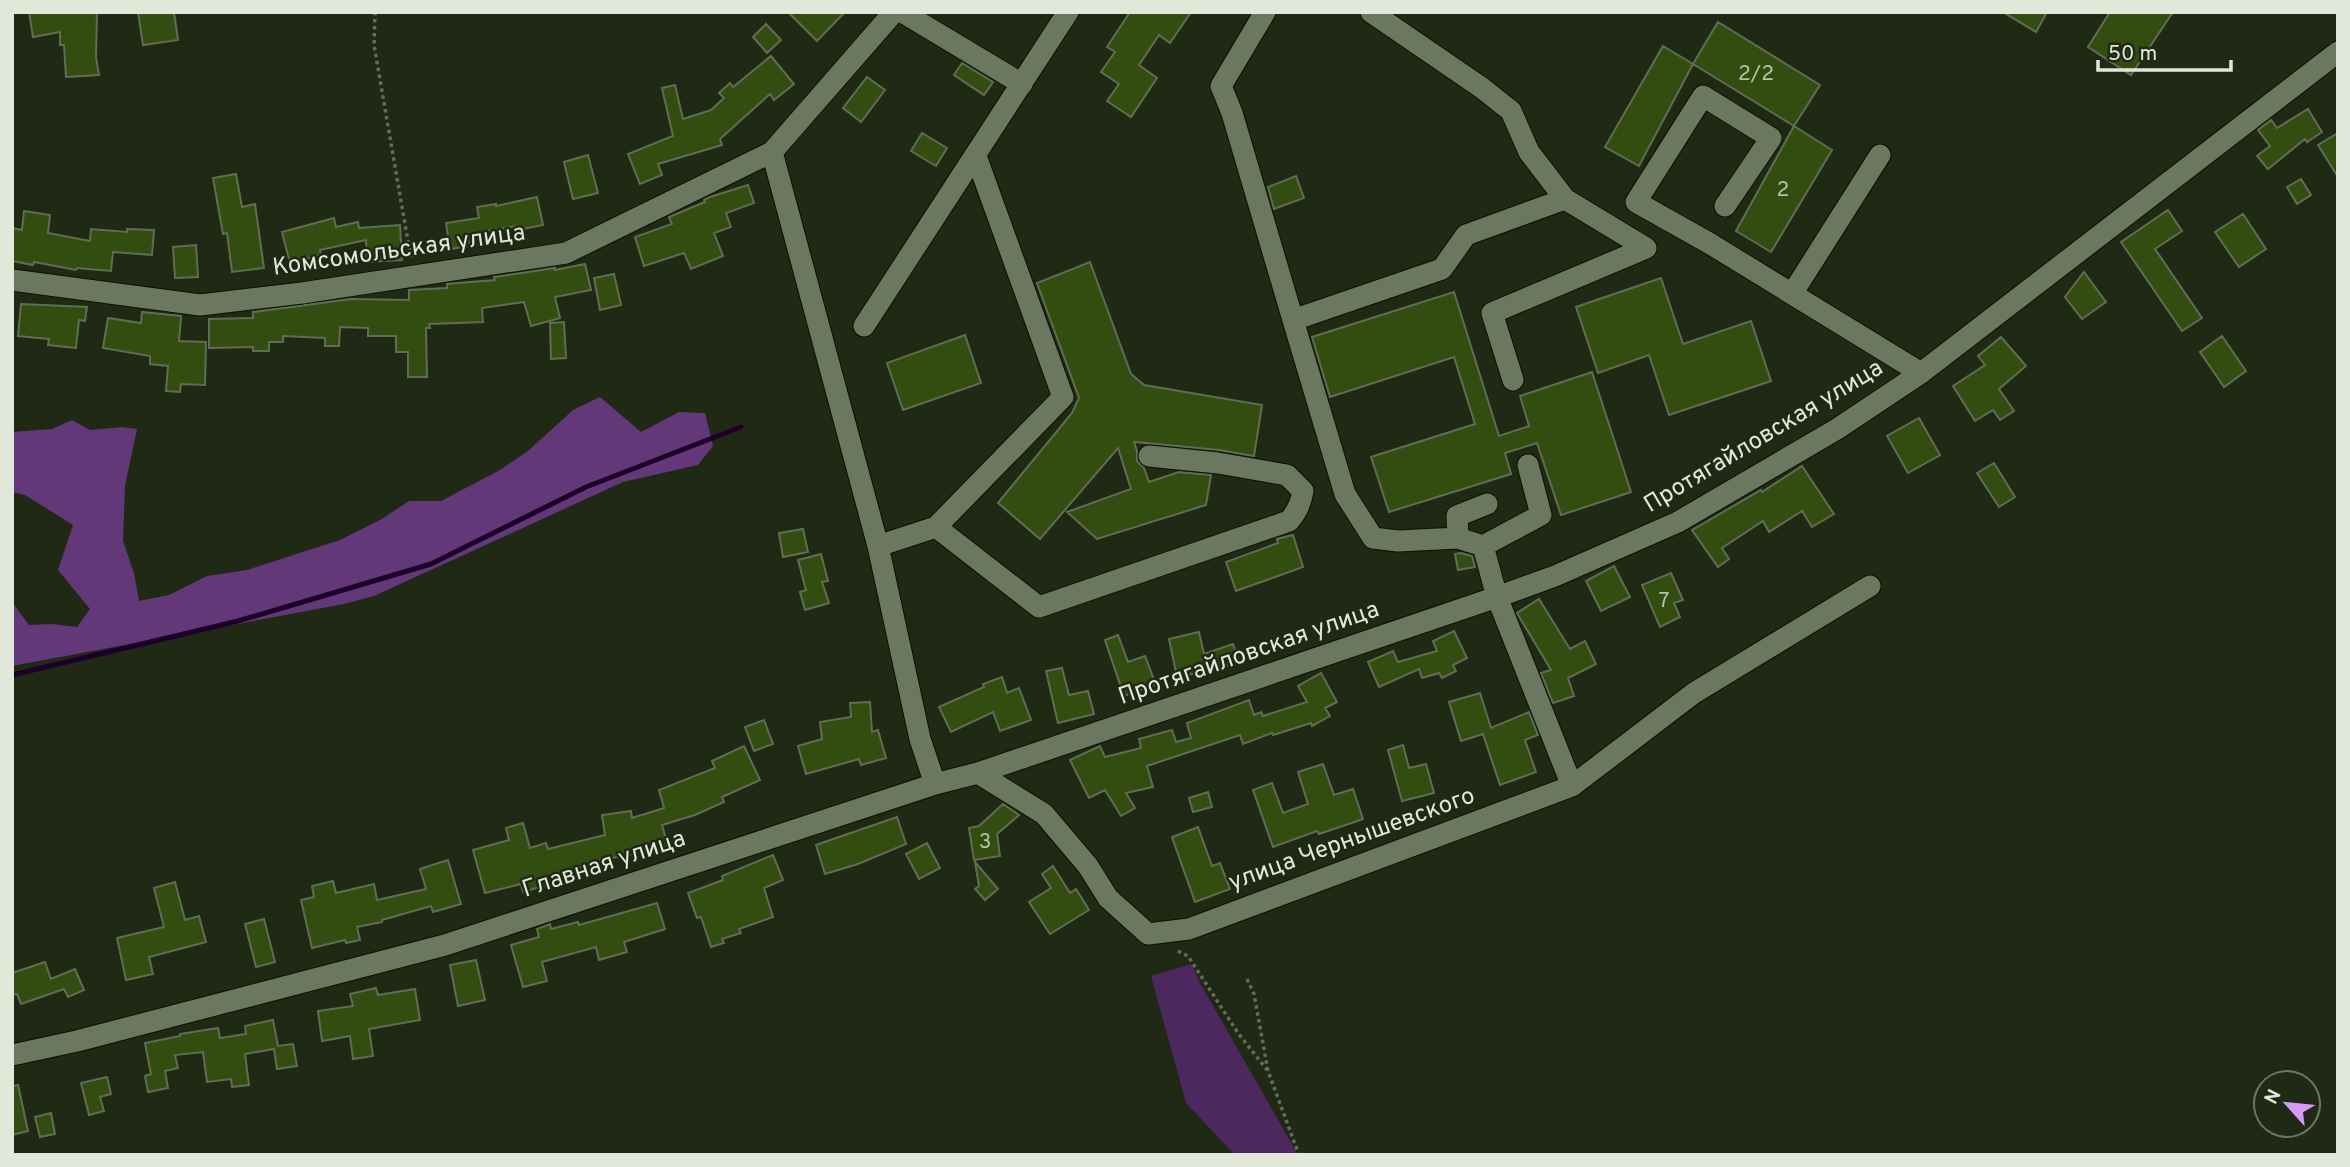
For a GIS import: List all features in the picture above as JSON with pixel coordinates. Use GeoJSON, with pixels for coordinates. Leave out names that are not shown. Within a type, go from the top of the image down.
{"type":"FeatureCollection","features":[{"type":"Feature","properties":{"kind":"street"},"geometry":{"type":"LineString","coordinates":[[894,12],[772,152],[878,546],[920,739],[935,784]]}},
{"type":"Feature","properties":{"kind":"street"},"geometry":{"type":"LineString","coordinates":[[902,12],[1022,84]]}},
{"type":"Feature","properties":{"kind":"street"},"geometry":{"type":"LineString","coordinates":[[864,326],[1068,12]]}},
{"type":"Feature","properties":{"kind":"street"},"geometry":{"type":"LineString","coordinates":[[1265,12],[1221,86],[1232,113],[1345,494],[1373,538],[1398,541],[1458,538],[1483,546],[1541,515],[1528,465]]}},
{"type":"Feature","properties":{"kind":"street"},"geometry":{"type":"LineString","coordinates":[[1371,12],[1511,111],[1529,152],[1565,199],[1646,248],[1492,313],[1513,380]]}},
{"type":"Feature","properties":{"kind":"street","name":"Протягайловская улица"},"geometry":{"type":"LineString","coordinates":[[978,773],[1497,597],[1555,576],[1678,522],[1838,429],[1921,373],[2338,52]]}},
{"type":"Feature","properties":{"kind":"street"},"geometry":{"type":"LineString","coordinates":[[1725,206],[1771,138],[1703,96],[1636,202],[1709,243],[1921,373]]}},
{"type":"Feature","properties":{"kind":"street","name":"Комсомольская улица"},"geometry":{"type":"LineString","coordinates":[[12,280],[200,305],[302,293],[566,253],[772,152]]}},
{"type":"Feature","properties":{"kind":"street"},"geometry":{"type":"LineString","coordinates":[[1792,294],[1880,155]]}},
{"type":"Feature","properties":{"kind":"street"},"geometry":{"type":"LineString","coordinates":[[878,546],[936,527],[1063,397],[976,156]]}},
{"type":"Feature","properties":{"kind":"street"},"geometry":{"type":"LineString","coordinates":[[1293,320],[1442,269],[1466,235],[1565,199]]}},
{"type":"Feature","properties":{"kind":"street"},"geometry":{"type":"LineString","coordinates":[[936,527],[1039,607],[1289,521],[1302,500],[1303,491],[1287,475],[1218,463],[1149,456]]}},
{"type":"Feature","properties":{"kind":"street"},"geometry":{"type":"LineString","coordinates":[[1458,538],[1457,516],[1487,504]]}},
{"type":"Feature","properties":{"kind":"street"},"geometry":{"type":"LineString","coordinates":[[1483,546],[1497,597],[1572,786]]}},
{"type":"Feature","properties":{"kind":"street","name":"улица Чернышевского"},"geometry":{"type":"LineString","coordinates":[[978,773],[1044,814],[1088,866],[1108,898],[1148,934],[1189,929],[1572,786],[1694,694],[1870,586]]}},
{"type":"Feature","properties":{"kind":"street","name":"Главная улица"},"geometry":{"type":"LineString","coordinates":[[12,1055],[77,1041],[445,945],[935,784],[978,773]]}},
{"type":"Feature","properties":{"kind":"path"},"geometry":{"type":"LineString","coordinates":[[375,12],[374,45],[414,275]]}},
{"type":"Feature","properties":{"kind":"path"},"geometry":{"type":"LineString","coordinates":[[1188,956],[1238,1033],[1268,1072]]}},
{"type":"Feature","properties":{"kind":"path"},"geometry":{"type":"LineString","coordinates":[[1247,979],[1254,995],[1268,1072],[1299,1155]]}},
{"type":"Feature","properties":{"kind":"shaded area"},"geometry":{"type":"Polygon","coordinates":[[[600,397],[641,432],[679,412],[705,413],[713,446],[698,465],[623,482],[374,596],[344,604],[12,666],[12,602],[29,625],[77,627],[90,609],[58,570],[73,525],[25,495],[12,492],[12,432],[52,429],[72,420],[90,430],[123,427],[137,429],[125,486],[123,541],[134,573],[139,601],[169,595],[207,576],[247,570],[340,540],[380,520],[409,501],[441,501],[500,470],[528,451],[573,410],[600,397]]]}},
{"type":"Feature","properties":{"kind":"shaded area"},"geometry":{"type":"Polygon","coordinates":[[[1192,964],[1200,983],[1298,1155],[1235,1155],[1186,1103],[1151,976],[1192,964]]]}},
{"type":"Feature","properties":{"kind":"building"},"geometry":{"type":"Polygon","coordinates":[[[29,12],[97,12],[96,57],[99,75],[66,77],[64,45],[60,45],[60,32],[33,37],[29,12]]]}},
{"type":"Feature","properties":{"kind":"building"},"geometry":{"type":"Polygon","coordinates":[[[138,12],[174,12],[178,40],[143,45],[138,12]]]}},
{"type":"Feature","properties":{"kind":"building"},"geometry":{"type":"Polygon","coordinates":[[[788,12],[845,12],[817,41],[788,12]]]}},
{"type":"Feature","properties":{"kind":"building"},"geometry":{"type":"Polygon","coordinates":[[[1130,12],[1191,12],[1170,43],[1159,35],[1139,65],[1157,78],[1131,117],[1107,101],[1119,84],[1101,72],[1115,52],[1107,47],[1130,12]]]}},
{"type":"Feature","properties":{"kind":"building"},"geometry":{"type":"Polygon","coordinates":[[[2003,12],[2047,12],[2036,32],[2003,12]]]}},
{"type":"Feature","properties":{"kind":"building"},"geometry":{"type":"Polygon","coordinates":[[[2110,12],[2173,12],[2131,75],[2088,47],[2110,12]]]}},
{"type":"Feature","properties":{"kind":"building"},"geometry":{"type":"Polygon","coordinates":[[[1718,22],[1820,85],[1794,126],[1693,64],[1718,22]]]}},
{"type":"Feature","properties":{"kind":"building"},"geometry":{"type":"Polygon","coordinates":[[[766,24],[781,40],[767,53],[753,37],[766,24]]]}},
{"type":"Feature","properties":{"kind":"building"},"geometry":{"type":"Polygon","coordinates":[[[1663,46],[1693,64],[1639,166],[1605,147],[1663,46]]]}},
{"type":"Feature","properties":{"kind":"building"},"geometry":{"type":"Polygon","coordinates":[[[771,56],[794,84],[774,100],[770,94],[720,139],[722,145],[658,164],[662,175],[640,184],[628,154],[673,136],[662,88],[675,85],[683,119],[711,110],[724,98],[719,93],[730,83],[733,87],[771,56]]]}},
{"type":"Feature","properties":{"kind":"building"},"geometry":{"type":"Polygon","coordinates":[[[962,63],[993,82],[984,95],[954,75],[962,63]]]}},
{"type":"Feature","properties":{"kind":"building"},"geometry":{"type":"Polygon","coordinates":[[[867,77],[885,90],[861,122],[843,108],[867,77]]]}},
{"type":"Feature","properties":{"kind":"building"},"geometry":{"type":"Polygon","coordinates":[[[2308,109],[2322,132],[2307,142],[2305,139],[2268,169],[2257,156],[2270,146],[2258,130],[2271,120],[2277,128],[2308,109]]]}},
{"type":"Feature","properties":{"kind":"building"},"geometry":{"type":"Polygon","coordinates":[[[1794,126],[1832,150],[1771,252],[1736,231],[1794,126]]]}},
{"type":"Feature","properties":{"kind":"building"},"geometry":{"type":"Polygon","coordinates":[[[922,133],[947,148],[936,166],[911,151],[922,133]]]}},
{"type":"Feature","properties":{"kind":"building"},"geometry":{"type":"Polygon","coordinates":[[[2338,133],[2338,177],[2318,145],[2338,133]]]}},
{"type":"Feature","properties":{"kind":"building"},"geometry":{"type":"Polygon","coordinates":[[[588,155],[598,193],[573,199],[564,162],[588,155]]]}},
{"type":"Feature","properties":{"kind":"building"},"geometry":{"type":"Polygon","coordinates":[[[236,174],[242,207],[255,204],[264,268],[232,272],[227,233],[223,234],[213,178],[236,174]]]}},
{"type":"Feature","properties":{"kind":"building"},"geometry":{"type":"Polygon","coordinates":[[[1296,176],[1304,198],[1274,209],[1268,187],[1296,176]]]}},
{"type":"Feature","properties":{"kind":"building"},"geometry":{"type":"Polygon","coordinates":[[[2301,179],[2311,195],[2297,204],[2287,187],[2301,179]]]}},
{"type":"Feature","properties":{"kind":"building"},"geometry":{"type":"Polygon","coordinates":[[[748,185],[754,203],[726,213],[731,227],[714,233],[723,256],[691,269],[684,253],[644,266],[635,237],[672,224],[669,217],[705,202],[704,200],[710,197],[748,185]]]}},
{"type":"Feature","properties":{"kind":"building"},"geometry":{"type":"Polygon","coordinates":[[[537,197],[543,225],[518,230],[517,226],[468,234],[470,246],[450,249],[446,223],[479,218],[477,207],[496,206],[537,197]]]}},
{"type":"Feature","properties":{"kind":"building"},"geometry":{"type":"Polygon","coordinates":[[[2168,210],[2182,231],[2155,249],[2202,318],[2182,331],[2121,242],[2168,210]]]}},
{"type":"Feature","properties":{"kind":"building"},"geometry":{"type":"Polygon","coordinates":[[[24,211],[50,215],[48,233],[90,241],[91,229],[127,232],[127,229],[154,230],[152,255],[113,252],[111,271],[76,270],[12,261],[12,228],[22,230],[24,211]]]}},
{"type":"Feature","properties":{"kind":"building"},"geometry":{"type":"Polygon","coordinates":[[[2243,214],[2266,249],[2239,267],[2215,232],[2243,214]]]}},
{"type":"Feature","properties":{"kind":"building"},"geometry":{"type":"Polygon","coordinates":[[[334,218],[336,227],[358,222],[359,228],[400,225],[402,260],[367,262],[366,240],[320,250],[321,255],[290,263],[282,232],[334,218]]]}},
{"type":"Feature","properties":{"kind":"building"},"geometry":{"type":"Polygon","coordinates":[[[196,245],[198,277],[175,278],[173,247],[196,245]]]}},
{"type":"Feature","properties":{"kind":"building"},"geometry":{"type":"Polygon","coordinates":[[[1090,262],[1131,374],[1144,385],[1262,405],[1254,456],[1134,442],[1137,461],[1144,468],[1149,482],[1179,472],[1211,475],[1206,505],[1097,539],[1067,512],[1131,489],[1118,448],[1040,539],[998,503],[1072,413],[1079,398],[1037,283],[1090,262]]]}},
{"type":"Feature","properties":{"kind":"building"},"geometry":{"type":"Polygon","coordinates":[[[585,264],[591,290],[555,297],[560,318],[531,326],[524,302],[482,308],[483,322],[429,324],[430,328],[426,328],[427,377],[408,377],[408,352],[396,352],[396,336],[368,336],[368,328],[340,327],[339,346],[325,346],[325,338],[283,336],[283,342],[269,342],[269,351],[253,351],[253,347],[209,348],[209,319],[253,318],[253,312],[351,299],[409,300],[409,290],[447,288],[447,284],[495,280],[494,277],[585,264]]]}},
{"type":"Feature","properties":{"kind":"building"},"geometry":{"type":"Polygon","coordinates":[[[2084,272],[2106,302],[2082,319],[2065,297],[2084,272]]]}},
{"type":"Feature","properties":{"kind":"building"},"geometry":{"type":"Polygon","coordinates":[[[614,274],[621,305],[600,310],[594,278],[614,274]]]}},
{"type":"Feature","properties":{"kind":"building"},"geometry":{"type":"Polygon","coordinates":[[[1661,278],[1683,344],[1751,321],[1771,381],[1669,415],[1649,355],[1598,373],[1576,307],[1661,278]]]}},
{"type":"Feature","properties":{"kind":"building"},"geometry":{"type":"Polygon","coordinates":[[[1454,292],[1499,436],[1529,426],[1520,396],[1592,372],[1631,492],[1561,515],[1537,443],[1505,453],[1511,474],[1389,512],[1371,457],[1475,424],[1454,357],[1330,397],[1312,337],[1454,292]]]}},
{"type":"Feature","properties":{"kind":"building"},"geometry":{"type":"Polygon","coordinates":[[[21,304],[87,307],[85,321],[79,320],[76,348],[48,345],[49,339],[18,336],[21,304]]]}},
{"type":"Feature","properties":{"kind":"building"},"geometry":{"type":"Polygon","coordinates":[[[142,312],[181,316],[179,341],[206,342],[205,385],[181,384],[180,392],[166,391],[168,366],[150,364],[150,356],[103,348],[108,318],[141,323],[142,312]]]}},
{"type":"Feature","properties":{"kind":"building"},"geometry":{"type":"Polygon","coordinates":[[[564,322],[566,358],[551,359],[550,323],[564,322]]]}},
{"type":"Feature","properties":{"kind":"building"},"geometry":{"type":"Polygon","coordinates":[[[965,335],[981,383],[903,410],[887,363],[965,335]]]}},
{"type":"Feature","properties":{"kind":"building"},"geometry":{"type":"Polygon","coordinates":[[[2222,336],[2246,371],[2224,387],[2200,352],[2222,336]]]}},
{"type":"Feature","properties":{"kind":"building"},"geometry":{"type":"Polygon","coordinates":[[[2001,337],[2026,366],[1999,389],[2014,411],[2000,420],[1993,410],[1975,421],[1953,386],[1985,365],[1978,356],[2001,337]]]}},
{"type":"Feature","properties":{"kind":"building"},"geometry":{"type":"Polygon","coordinates":[[[1919,418],[1940,455],[1908,473],[1887,436],[1919,418]]]}},
{"type":"Feature","properties":{"kind":"building"},"geometry":{"type":"Polygon","coordinates":[[[1994,463],[2015,497],[1999,507],[1977,473],[1994,463]]]}},
{"type":"Feature","properties":{"kind":"building"},"geometry":{"type":"Polygon","coordinates":[[[1802,466],[1834,514],[1812,527],[1802,511],[1769,532],[1763,521],[1722,548],[1729,559],[1718,567],[1692,530],[1761,490],[1762,492],[1802,466]]]}},
{"type":"Feature","properties":{"kind":"building"},"geometry":{"type":"Polygon","coordinates":[[[803,529],[808,552],[783,557],[779,533],[803,529]]]}},
{"type":"Feature","properties":{"kind":"building"},"geometry":{"type":"Polygon","coordinates":[[[1293,535],[1303,567],[1236,591],[1226,562],[1278,543],[1277,539],[1293,535]]]}},
{"type":"Feature","properties":{"kind":"building"},"geometry":{"type":"Polygon","coordinates":[[[821,554],[828,581],[822,582],[829,603],[805,610],[800,592],[806,590],[798,560],[821,554]]]}},
{"type":"Feature","properties":{"kind":"building"},"geometry":{"type":"Polygon","coordinates":[[[1455,554],[1472,556],[1475,567],[1458,570],[1455,554]]]}},
{"type":"Feature","properties":{"kind":"building"},"geometry":{"type":"Polygon","coordinates":[[[1614,566],[1630,597],[1601,611],[1586,581],[1614,566]]]}},
{"type":"Feature","properties":{"kind":"building"},"geometry":{"type":"Polygon","coordinates":[[[1671,573],[1683,600],[1674,603],[1680,617],[1660,627],[1642,585],[1671,573]]]}},
{"type":"Feature","properties":{"kind":"building"},"geometry":{"type":"Polygon","coordinates":[[[1539,599],[1570,649],[1585,641],[1596,664],[1568,678],[1574,696],[1553,703],[1541,673],[1551,670],[1517,613],[1539,599]]]}},
{"type":"Feature","properties":{"kind":"building"},"geometry":{"type":"Polygon","coordinates":[[[1454,631],[1467,658],[1453,665],[1456,671],[1442,678],[1439,673],[1422,678],[1419,669],[1379,687],[1368,662],[1393,651],[1398,662],[1437,651],[1433,641],[1454,631]]]}},
{"type":"Feature","properties":{"kind":"building"},"geometry":{"type":"Polygon","coordinates":[[[1199,632],[1204,654],[1233,644],[1239,661],[1218,669],[1177,677],[1169,639],[1199,632]]]}},
{"type":"Feature","properties":{"kind":"building"},"geometry":{"type":"Polygon","coordinates":[[[1118,635],[1128,662],[1145,656],[1156,685],[1124,696],[1105,640],[1118,635]]]}},
{"type":"Feature","properties":{"kind":"building"},"geometry":{"type":"Polygon","coordinates":[[[1062,668],[1069,695],[1088,691],[1094,714],[1058,723],[1046,671],[1062,668]]]}},
{"type":"Feature","properties":{"kind":"building"},"geometry":{"type":"Polygon","coordinates":[[[1321,673],[1337,702],[1325,708],[1330,716],[1312,726],[1311,723],[1273,735],[1272,733],[1243,744],[1240,735],[1147,766],[1153,787],[1126,793],[1135,808],[1121,816],[1105,790],[1089,798],[1070,760],[1100,746],[1105,757],[1141,748],[1139,739],[1172,730],[1176,742],[1191,738],[1187,723],[1249,700],[1254,715],[1261,712],[1263,716],[1307,702],[1298,686],[1321,673]]]}},
{"type":"Feature","properties":{"kind":"building"},"geometry":{"type":"Polygon","coordinates":[[[1002,677],[1007,693],[1019,688],[1031,720],[1000,731],[993,712],[951,732],[939,707],[1002,677]]]}},
{"type":"Feature","properties":{"kind":"building"},"geometry":{"type":"Polygon","coordinates":[[[1480,693],[1491,728],[1529,712],[1538,735],[1525,740],[1536,772],[1500,785],[1483,734],[1461,741],[1449,702],[1480,693]]]}},
{"type":"Feature","properties":{"kind":"building"},"geometry":{"type":"Polygon","coordinates":[[[870,702],[872,732],[878,730],[886,758],[861,765],[859,759],[806,774],[798,746],[822,739],[820,722],[851,717],[850,703],[870,702]]]}},
{"type":"Feature","properties":{"kind":"building"},"geometry":{"type":"Polygon","coordinates":[[[764,720],[773,744],[754,751],[745,727],[764,720]]]}},
{"type":"Feature","properties":{"kind":"building"},"geometry":{"type":"Polygon","coordinates":[[[1403,745],[1409,768],[1426,764],[1434,793],[1402,801],[1388,750],[1403,745]]]}},
{"type":"Feature","properties":{"kind":"building"},"geometry":{"type":"Polygon","coordinates":[[[744,746],[760,780],[722,797],[724,802],[695,815],[662,825],[668,846],[600,860],[601,863],[555,874],[557,882],[523,892],[521,884],[485,893],[473,850],[509,840],[506,828],[523,823],[530,848],[546,843],[548,849],[605,835],[602,815],[631,811],[632,818],[664,808],[659,790],[715,768],[712,761],[744,746]]]}},
{"type":"Feature","properties":{"kind":"building"},"geometry":{"type":"Polygon","coordinates":[[[1323,764],[1334,795],[1353,789],[1363,819],[1319,834],[1317,831],[1273,847],[1253,790],[1272,783],[1283,813],[1308,804],[1298,772],[1323,764]]]}},
{"type":"Feature","properties":{"kind":"building"},"geometry":{"type":"Polygon","coordinates":[[[1208,792],[1212,807],[1193,812],[1189,798],[1208,792]]]}},
{"type":"Feature","properties":{"kind":"building"},"geometry":{"type":"Polygon","coordinates":[[[1003,804],[1019,815],[997,834],[1000,856],[974,860],[969,828],[979,826],[1003,804]]]}},
{"type":"Feature","properties":{"kind":"building"},"geometry":{"type":"Polygon","coordinates":[[[897,817],[906,844],[825,874],[816,845],[897,817]]]}},
{"type":"Feature","properties":{"kind":"building"},"geometry":{"type":"Polygon","coordinates":[[[1198,827],[1212,866],[1220,863],[1230,889],[1195,902],[1172,837],[1198,827]]]}},
{"type":"Feature","properties":{"kind":"building"},"geometry":{"type":"Polygon","coordinates":[[[927,843],[940,868],[919,879],[906,854],[927,843]]]}},
{"type":"Feature","properties":{"kind":"building"},"geometry":{"type":"Polygon","coordinates":[[[773,855],[783,880],[764,888],[773,917],[739,929],[741,933],[722,939],[724,943],[711,947],[701,917],[697,918],[688,893],[723,880],[722,876],[773,855]]]}},
{"type":"Feature","properties":{"kind":"building"},"geometry":{"type":"Polygon","coordinates":[[[448,860],[461,904],[433,912],[431,906],[357,927],[360,940],[346,943],[345,940],[312,948],[301,900],[314,897],[312,886],[333,881],[336,893],[374,884],[377,900],[426,889],[420,869],[448,860]]]}},
{"type":"Feature","properties":{"kind":"building"},"geometry":{"type":"Polygon","coordinates":[[[975,862],[998,889],[985,900],[975,889],[979,886],[975,862]]]}},
{"type":"Feature","properties":{"kind":"building"},"geometry":{"type":"Polygon","coordinates":[[[1053,866],[1070,893],[1076,889],[1089,910],[1050,934],[1029,902],[1051,888],[1042,874],[1053,866]]]}},
{"type":"Feature","properties":{"kind":"building"},"geometry":{"type":"Polygon","coordinates":[[[175,882],[185,920],[199,916],[206,942],[149,957],[153,974],[126,980],[117,938],[164,927],[154,888],[175,882]]]}},
{"type":"Feature","properties":{"kind":"building"},"geometry":{"type":"Polygon","coordinates":[[[657,903],[665,929],[624,942],[627,952],[599,960],[596,947],[542,962],[547,981],[523,987],[511,945],[539,937],[537,929],[550,924],[551,929],[578,922],[579,925],[657,903]]]}},
{"type":"Feature","properties":{"kind":"building"},"geometry":{"type":"Polygon","coordinates":[[[264,919],[275,962],[256,967],[245,924],[264,919]]]}},
{"type":"Feature","properties":{"kind":"building"},"geometry":{"type":"Polygon","coordinates":[[[476,960],[485,1000],[458,1006],[450,965],[476,960]]]}},
{"type":"Feature","properties":{"kind":"building"},"geometry":{"type":"Polygon","coordinates":[[[45,962],[51,979],[75,969],[84,990],[68,997],[64,989],[21,1004],[17,994],[12,995],[12,973],[45,962]]]}},
{"type":"Feature","properties":{"kind":"building"},"geometry":{"type":"Polygon","coordinates":[[[376,988],[378,995],[415,989],[420,1020],[369,1029],[373,1056],[353,1059],[350,1036],[322,1041],[318,1011],[353,1006],[350,994],[376,988]]]}},
{"type":"Feature","properties":{"kind":"building"},"geometry":{"type":"Polygon","coordinates":[[[273,1020],[278,1046],[293,1044],[297,1066],[277,1069],[274,1049],[245,1054],[249,1085],[232,1087],[231,1079],[207,1082],[203,1052],[175,1055],[178,1068],[165,1071],[168,1088],[148,1092],[145,1076],[151,1074],[145,1043],[218,1028],[220,1038],[246,1034],[245,1026],[273,1020]]]}},
{"type":"Feature","properties":{"kind":"building"},"geometry":{"type":"Polygon","coordinates":[[[107,1077],[111,1094],[100,1097],[104,1111],[89,1115],[81,1083],[107,1077]]]}},
{"type":"Feature","properties":{"kind":"building"},"geometry":{"type":"Polygon","coordinates":[[[18,1085],[28,1131],[12,1135],[12,1086],[18,1085]]]}},
{"type":"Feature","properties":{"kind":"building"},"geometry":{"type":"Polygon","coordinates":[[[51,1113],[55,1134],[40,1137],[35,1117],[51,1113]]]}},
{"type":"Feature","properties":{"kind":"waterway"},"geometry":{"type":"LineString","coordinates":[[12,675],[238,621],[431,564],[586,487],[741,427]]}}]}
